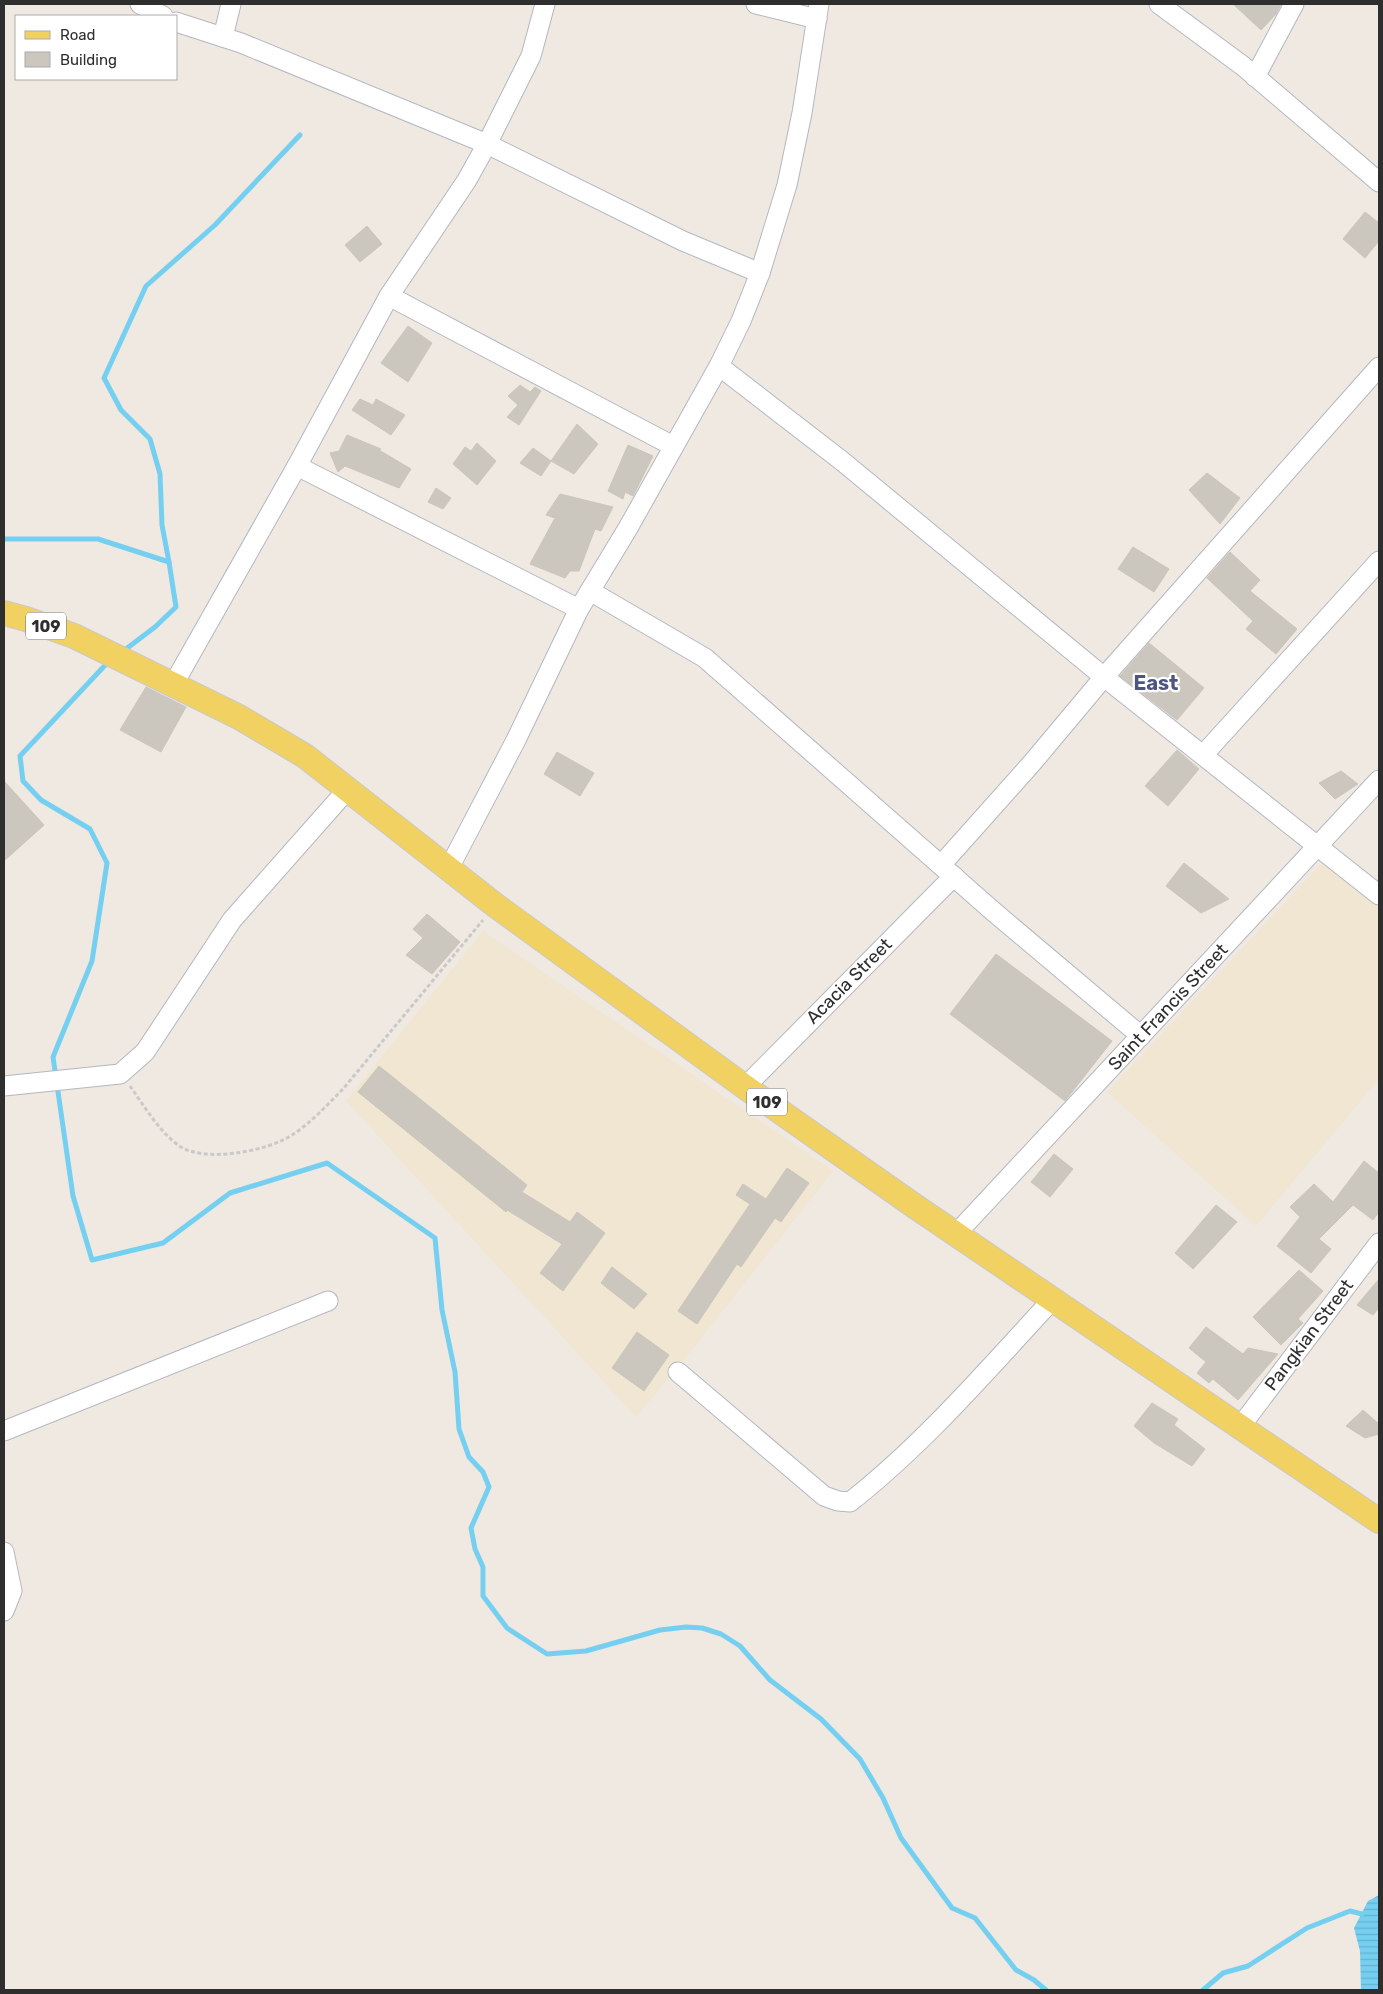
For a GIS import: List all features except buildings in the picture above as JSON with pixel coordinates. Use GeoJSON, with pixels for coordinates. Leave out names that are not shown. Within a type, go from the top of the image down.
{"type":"FeatureCollection","features":[{"type":"Feature","properties":{"kind":"main road","name":"109"},"geometry":{"type":"LineString","coordinates":[[4,613],[44,625],[87,643],[239,717],[305,756],[495,906],[745,1087],[956,1234],[1379,1521]]}},
{"type":"Feature","properties":{"kind":"street"},"geometry":{"type":"LineString","coordinates":[[140,4],[161,15]]}},
{"type":"Feature","properties":{"kind":"street"},"geometry":{"type":"LineString","coordinates":[[223,37],[231,4]]}},
{"type":"Feature","properties":{"kind":"street"},"geometry":{"type":"LineString","coordinates":[[167,682],[297,466],[389,296],[467,180],[531,56],[546,4]]}},
{"type":"Feature","properties":{"kind":"street"},"geometry":{"type":"LineString","coordinates":[[449,868],[512,748],[579,609],[719,366],[760,273],[795,151],[818,12],[756,4]]}},
{"type":"Feature","properties":{"kind":"street"},"geometry":{"type":"LineString","coordinates":[[1159,4],[1255,77],[1379,182]]}},
{"type":"Feature","properties":{"kind":"street"},"geometry":{"type":"LineString","coordinates":[[1255,77],[1294,4]]}},
{"type":"Feature","properties":{"kind":"street"},"geometry":{"type":"LineString","coordinates":[[178,23],[223,37],[487,144],[683,241],[760,273]]}},
{"type":"Feature","properties":{"kind":"street"},"geometry":{"type":"LineString","coordinates":[[389,296],[673,446]]}},
{"type":"Feature","properties":{"kind":"street"},"geometry":{"type":"LineString","coordinates":[[719,366],[842,460],[1104,677],[1204,754],[1317,847],[1379,895]]}},
{"type":"Feature","properties":{"kind":"street","name":"Acacia Street"},"geometry":{"type":"LineString","coordinates":[[745,1087],[948,870],[1032,763],[1104,677],[1379,367]]}},
{"type":"Feature","properties":{"kind":"street"},"geometry":{"type":"LineString","coordinates":[[297,466],[579,609]]}},
{"type":"Feature","properties":{"kind":"street"},"geometry":{"type":"LineString","coordinates":[[1204,754],[1379,561]]}},
{"type":"Feature","properties":{"kind":"street"},"geometry":{"type":"LineString","coordinates":[[590,591],[705,658],[1141,1036]]}},
{"type":"Feature","properties":{"kind":"street","name":"Saint Francis Street"},"geometry":{"type":"LineString","coordinates":[[956,1234],[1379,780]]}},
{"type":"Feature","properties":{"kind":"street"},"geometry":{"type":"LineString","coordinates":[[4,1086],[120,1074],[145,1052],[232,920],[347,790]]}},
{"type":"Feature","properties":{"kind":"street","name":"Pangkian Street"},"geometry":{"type":"LineString","coordinates":[[1240,1427],[1379,1243]]}},
{"type":"Feature","properties":{"kind":"street"},"geometry":{"type":"LineString","coordinates":[[678,1372],[824,1496],[838,1501],[850,1502],[869,1487],[943,1417],[1053,1300]]}},
{"type":"Feature","properties":{"kind":"street"},"geometry":{"type":"LineString","coordinates":[[4,1431],[328,1302]]}},
{"type":"Feature","properties":{"kind":"street"},"geometry":{"type":"LineString","coordinates":[[4,1552],[12,1591],[4,1611]]}},
{"type":"Feature","properties":{"kind":"path"},"geometry":{"type":"LineString","coordinates":[[120,1074],[165,1132],[179,1145],[190,1151],[226,1154],[267,1146],[291,1136],[318,1115],[343,1089],[495,906]]}},
{"type":"Feature","properties":{"kind":"shaded area"},"geometry":{"type":"Polygon","coordinates":[[[1325,860],[1379,902],[1379,1079],[1256,1226],[1107,1092],[1325,860]]]}},
{"type":"Feature","properties":{"kind":"shaded area"},"geometry":{"type":"Polygon","coordinates":[[[483,931],[833,1171],[687,1356],[636,1417],[346,1101],[483,931]]]}},
{"type":"Feature","properties":{"kind":"water"},"geometry":{"type":"Polygon","coordinates":[[[1379,1895],[1379,1990],[1361,1990],[1360,1951],[1354,1928],[1368,1901],[1379,1895]]]}},
{"type":"Feature","properties":{"kind":"waterway"},"geometry":{"type":"LineString","coordinates":[[169,562],[162,525],[160,474],[150,439],[121,410],[104,378],[146,286],[215,225],[300,135]]}},
{"type":"Feature","properties":{"kind":"waterway"},"geometry":{"type":"LineString","coordinates":[[4,539],[98,539],[169,562],[176,607],[155,627],[122,652]]}},
{"type":"Feature","properties":{"kind":"waterway"},"geometry":{"type":"LineString","coordinates":[[109,661],[20,756],[23,781],[41,800],[90,829],[107,863],[92,961],[53,1057],[73,1196],[92,1260],[163,1243],[230,1193],[327,1163],[435,1238],[442,1310],[455,1372],[459,1429],[469,1457],[483,1472],[489,1487],[471,1528],[475,1549],[483,1567],[483,1596],[507,1628],[547,1654],[586,1651],[660,1630],[686,1627],[702,1628],[721,1634],[740,1646],[770,1680],[821,1719],[860,1759],[883,1798],[901,1838],[952,1908],[975,1918],[1016,1970],[1034,1980],[1046,1990]]}},
{"type":"Feature","properties":{"kind":"waterway"},"geometry":{"type":"LineString","coordinates":[[1203,1990],[1223,1973],[1248,1966],[1307,1928],[1350,1911],[1362,1914]]}},
{"type":"Feature","properties":{"kind":"district","name":"East"},"geometry":{"type":"Point","coordinates":[1156,683]}}]}
